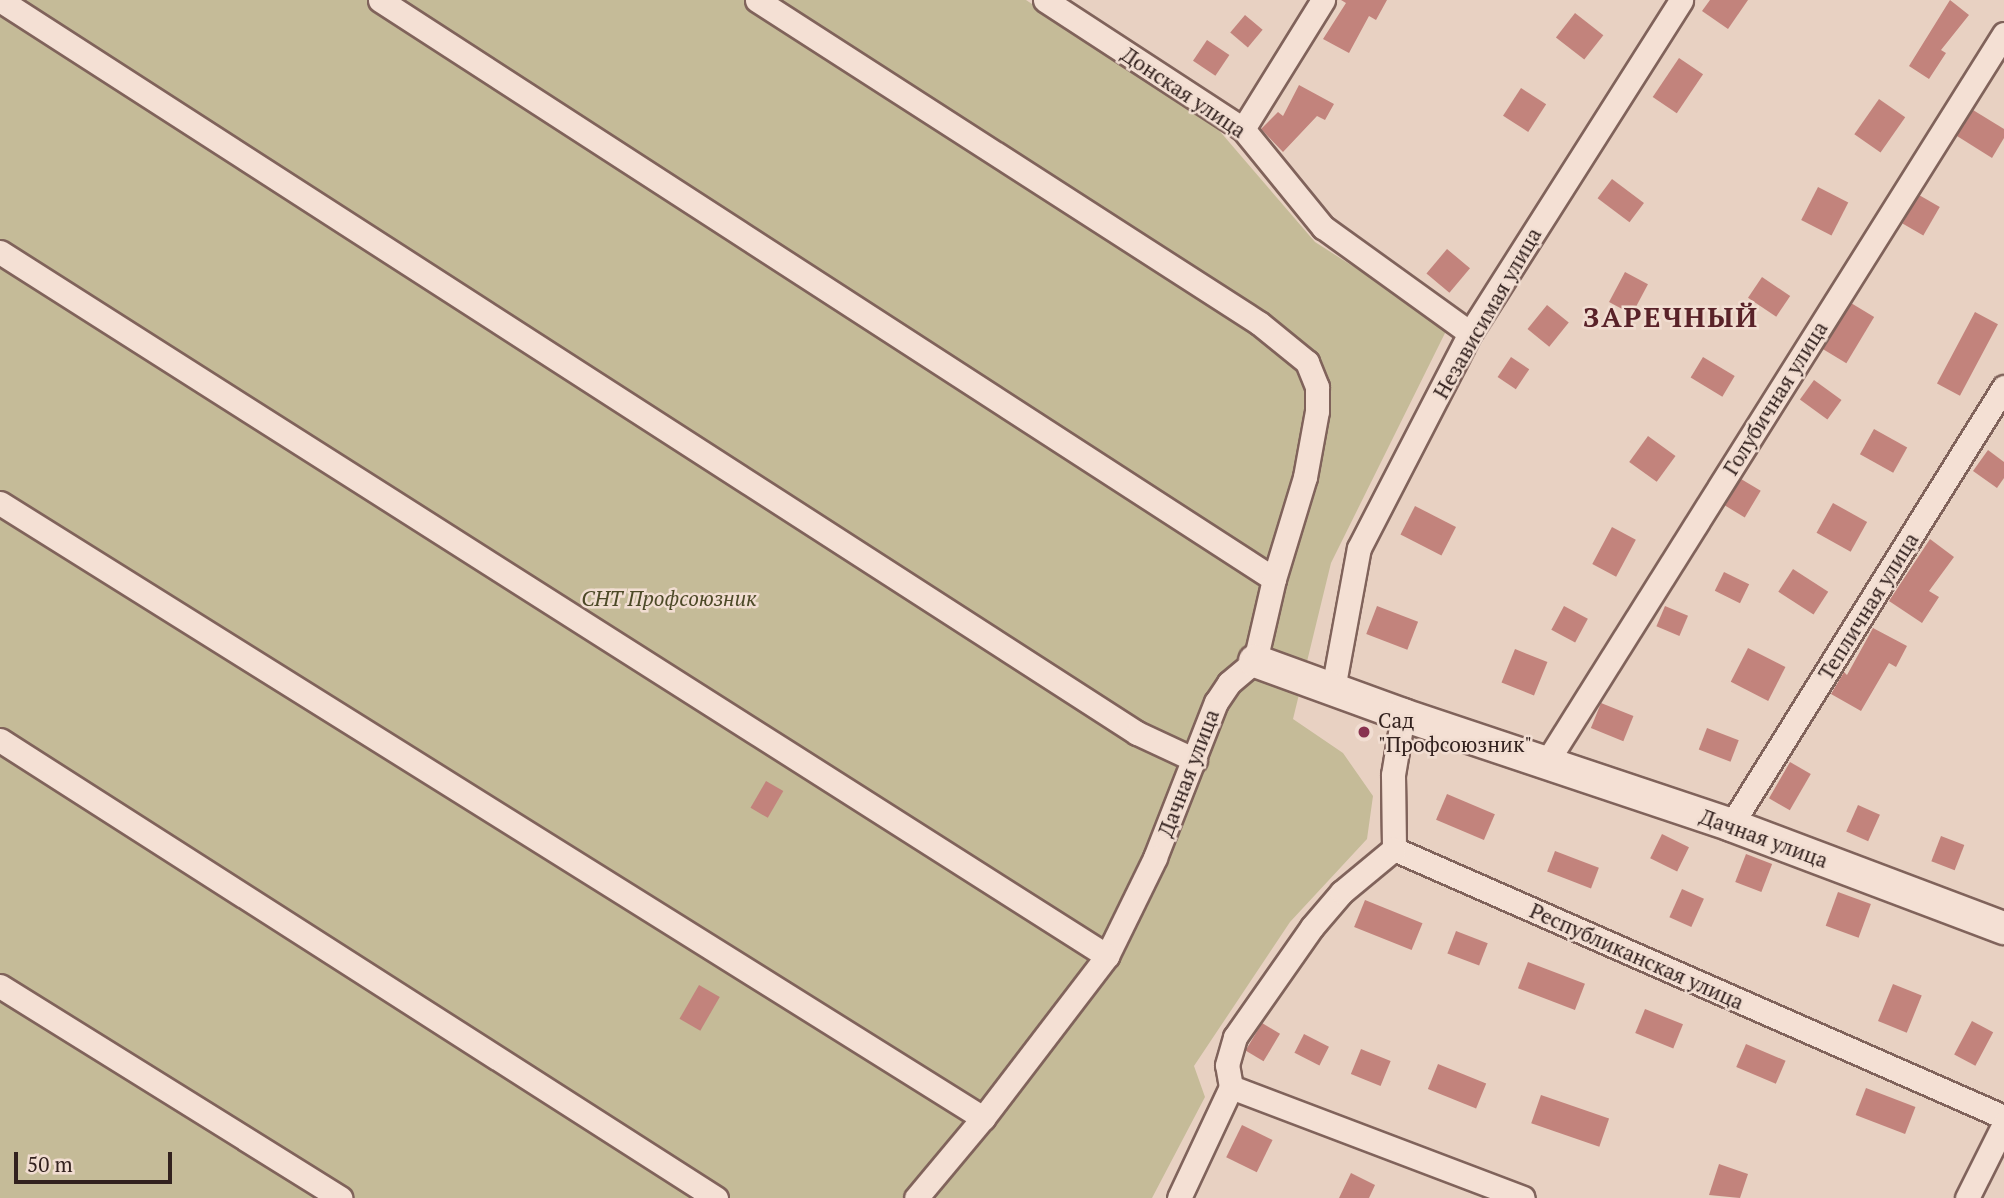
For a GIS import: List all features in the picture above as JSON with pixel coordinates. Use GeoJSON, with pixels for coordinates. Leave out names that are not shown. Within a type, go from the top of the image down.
{"type":"FeatureCollection","features":[{"type":"Feature","properties":{"kind":"street"},"geometry":{"type":"LineString","coordinates":[[0,0],[1137,733],[1195,760]]}},
{"type":"Feature","properties":{"kind":"street"},"geometry":{"type":"LineString","coordinates":[[380,0],[1274,579]]}},
{"type":"Feature","properties":{"kind":"street"},"geometry":{"type":"LineString","coordinates":[[757,0],[1259,324],[1307,362],[1317,387],[1317,411],[1305,477],[1274,579],[1255,661]]}},
{"type":"Feature","properties":{"kind":"street","name":"Донская улица"},"geometry":{"type":"LineString","coordinates":[[1045,0],[1243,129],[1323,227],[1470,333]]}},
{"type":"Feature","properties":{"kind":"street"},"geometry":{"type":"LineString","coordinates":[[1243,129],[1323,0]]}},
{"type":"Feature","properties":{"kind":"street","name":"Независимая улица"},"geometry":{"type":"LineString","coordinates":[[1333,689],[1359,548],[1470,333],[1681,0]]}},
{"type":"Feature","properties":{"kind":"street","name":"Голубичная улица"},"geometry":{"type":"LineString","coordinates":[[1546,763],[2004,34]]}},
{"type":"Feature","properties":{"kind":"street"},"geometry":{"type":"LineString","coordinates":[[0,252],[1107,956]]}},
{"type":"Feature","properties":{"kind":"street","name":"Тепличная улица"},"geometry":{"type":"LineString","coordinates":[[1731,825],[2004,387]]}},
{"type":"Feature","properties":{"kind":"street"},"geometry":{"type":"LineString","coordinates":[[0,503],[983,1118]]}},
{"type":"Feature","properties":{"kind":"street","name":"Дачная улица"},"geometry":{"type":"LineString","coordinates":[[916,1198],[983,1118],[1107,956],[1155,858],[1216,702],[1229,683],[1255,661],[1403,715],[1731,825],[2004,929]]}},
{"type":"Feature","properties":{"kind":"street"},"geometry":{"type":"LineString","coordinates":[[1180,1198],[1231,1087],[1227,1065],[1235,1037],[1312,927],[1342,892],[1394,849],[1393,775],[1403,715]]}},
{"type":"Feature","properties":{"kind":"street"},"geometry":{"type":"LineString","coordinates":[[0,740],[716,1198]]}},
{"type":"Feature","properties":{"kind":"street","name":"Республиканская улица"},"geometry":{"type":"LineString","coordinates":[[1394,849],[2004,1117]]}},
{"type":"Feature","properties":{"kind":"street"},"geometry":{"type":"LineString","coordinates":[[0,986],[340,1198]]}},
{"type":"Feature","properties":{"kind":"street"},"geometry":{"type":"LineString","coordinates":[[1231,1087],[1523,1198]]}},
{"type":"Feature","properties":{"kind":"street"},"geometry":{"type":"LineString","coordinates":[[1967,1198],[2004,1124]]}},
{"type":"Feature","properties":{"kind":"green space","name":"СНТ Профсоюзник"},"geometry":{"type":"Polygon","coordinates":[[[0,0],[1026,0],[1217,128],[1315,242],[1448,327],[1331,563],[1293,719],[1343,753],[1373,796],[1367,839],[1290,922],[1194,1066],[1205,1097],[1152,1198],[0,1198],[0,0]]]}},
{"type":"Feature","properties":{"kind":"building"},"geometry":{"type":"Polygon","coordinates":[[[1341,0],[1387,0],[1376,20],[1369,16],[1349,53],[1323,39],[1346,3],[1341,0]]]}},
{"type":"Feature","properties":{"kind":"building"},"geometry":{"type":"Polygon","coordinates":[[[1710,0],[1748,0],[1728,29],[1702,11],[1710,0]]]}},
{"type":"Feature","properties":{"kind":"building"},"geometry":{"type":"Polygon","coordinates":[[[1950,0],[1969,15],[1941,50],[1946,53],[1929,79],[1909,66],[1950,0]]]}},
{"type":"Feature","properties":{"kind":"building"},"geometry":{"type":"Polygon","coordinates":[[[1575,13],[1603,35],[1584,60],[1556,37],[1575,13]]]}},
{"type":"Feature","properties":{"kind":"building"},"geometry":{"type":"Polygon","coordinates":[[[1245,15],[1263,30],[1248,47],[1230,33],[1245,15]]]}},
{"type":"Feature","properties":{"kind":"building"},"geometry":{"type":"Polygon","coordinates":[[[1207,40],[1229,55],[1215,76],[1193,61],[1207,40]]]}},
{"type":"Feature","properties":{"kind":"building"},"geometry":{"type":"Polygon","coordinates":[[[1679,58],[1703,74],[1677,113],[1653,97],[1679,58]]]}},
{"type":"Feature","properties":{"kind":"building"},"geometry":{"type":"Polygon","coordinates":[[[1299,85],[1334,104],[1325,120],[1317,116],[1283,152],[1261,129],[1278,112],[1283,116],[1299,85]]]}},
{"type":"Feature","properties":{"kind":"building"},"geometry":{"type":"Polygon","coordinates":[[[1521,88],[1546,104],[1528,132],[1503,116],[1521,88]]]}},
{"type":"Feature","properties":{"kind":"building"},"geometry":{"type":"Polygon","coordinates":[[[1879,99],[1905,117],[1881,153],[1854,134],[1879,99]]]}},
{"type":"Feature","properties":{"kind":"building"},"geometry":{"type":"Polygon","coordinates":[[[1973,110],[2004,129],[2004,138],[1992,158],[1957,136],[1973,110]]]}},
{"type":"Feature","properties":{"kind":"building"},"geometry":{"type":"Polygon","coordinates":[[[1612,179],[1644,203],[1630,222],[1598,198],[1612,179]]]}},
{"type":"Feature","properties":{"kind":"building"},"geometry":{"type":"Polygon","coordinates":[[[1818,187],[1848,202],[1831,235],[1801,220],[1818,187]]]}},
{"type":"Feature","properties":{"kind":"building"},"geometry":{"type":"Polygon","coordinates":[[[1919,195],[1940,207],[1923,236],[1902,224],[1919,195]]]}},
{"type":"Feature","properties":{"kind":"building"},"geometry":{"type":"Polygon","coordinates":[[[1447,249],[1470,268],[1449,293],[1426,274],[1447,249]]]}},
{"type":"Feature","properties":{"kind":"building"},"geometry":{"type":"Polygon","coordinates":[[[1625,272],[1648,284],[1632,314],[1609,302],[1625,272]]]}},
{"type":"Feature","properties":{"kind":"building"},"geometry":{"type":"Polygon","coordinates":[[[1762,277],[1790,296],[1776,317],[1748,298],[1762,277]]]}},
{"type":"Feature","properties":{"kind":"building"},"geometry":{"type":"Polygon","coordinates":[[[1851,303],[1874,317],[1846,363],[1823,349],[1851,303]]]}},
{"type":"Feature","properties":{"kind":"building"},"geometry":{"type":"Polygon","coordinates":[[[1547,305],[1569,323],[1549,347],[1527,329],[1547,305]]]}},
{"type":"Feature","properties":{"kind":"building"},"geometry":{"type":"Polygon","coordinates":[[[1975,312],[1998,324],[1960,396],[1937,384],[1975,312]]]}},
{"type":"Feature","properties":{"kind":"building"},"geometry":{"type":"Polygon","coordinates":[[[1511,357],[1529,369],[1516,389],[1498,377],[1511,357]]]}},
{"type":"Feature","properties":{"kind":"building"},"geometry":{"type":"Polygon","coordinates":[[[1703,357],[1735,376],[1722,397],[1691,378],[1703,357]]]}},
{"type":"Feature","properties":{"kind":"building"},"geometry":{"type":"Polygon","coordinates":[[[1814,380],[1842,400],[1827,419],[1800,399],[1814,380]]]}},
{"type":"Feature","properties":{"kind":"building"},"geometry":{"type":"Polygon","coordinates":[[[1874,429],[1907,447],[1893,473],[1860,454],[1874,429]]]}},
{"type":"Feature","properties":{"kind":"building"},"geometry":{"type":"Polygon","coordinates":[[[1648,436],[1676,456],[1657,482],[1629,462],[1648,436]]]}},
{"type":"Feature","properties":{"kind":"building"},"geometry":{"type":"Polygon","coordinates":[[[1988,450],[2004,462],[2004,478],[1997,488],[1973,471],[1988,450]]]}},
{"type":"Feature","properties":{"kind":"building"},"geometry":{"type":"Polygon","coordinates":[[[1741,479],[1761,491],[1745,517],[1725,506],[1741,479]]]}},
{"type":"Feature","properties":{"kind":"building"},"geometry":{"type":"Polygon","coordinates":[[[1833,503],[1867,522],[1851,552],[1817,533],[1833,503]]]}},
{"type":"Feature","properties":{"kind":"building"},"geometry":{"type":"Polygon","coordinates":[[[1415,506],[1456,527],[1441,555],[1400,535],[1415,506]]]}},
{"type":"Feature","properties":{"kind":"building"},"geometry":{"type":"Polygon","coordinates":[[[1612,527],[1636,540],[1616,577],[1592,564],[1612,527]]]}},
{"type":"Feature","properties":{"kind":"building"},"geometry":{"type":"Polygon","coordinates":[[[1930,539],[1954,557],[1929,591],[1939,597],[1922,623],[1889,601],[1930,539]]]}},
{"type":"Feature","properties":{"kind":"building"},"geometry":{"type":"Polygon","coordinates":[[[1793,569],[1828,592],[1814,615],[1778,592],[1793,569]]]}},
{"type":"Feature","properties":{"kind":"building"},"geometry":{"type":"Polygon","coordinates":[[[1724,572],[1749,584],[1740,603],[1715,591],[1724,572]]]}},
{"type":"Feature","properties":{"kind":"building"},"geometry":{"type":"Polygon","coordinates":[[[1377,606],[1418,622],[1407,650],[1366,634],[1377,606]]]}},
{"type":"Feature","properties":{"kind":"building"},"geometry":{"type":"Polygon","coordinates":[[[1564,606],[1588,619],[1575,643],[1551,630],[1564,606]]]}},
{"type":"Feature","properties":{"kind":"building"},"geometry":{"type":"Polygon","coordinates":[[[1665,606],[1688,616],[1679,636],[1656,626],[1665,606]]]}},
{"type":"Feature","properties":{"kind":"building"},"geometry":{"type":"Polygon","coordinates":[[[1873,628],[1907,646],[1896,667],[1889,663],[1861,711],[1831,694],[1844,672],[1847,675],[1873,628]]]}},
{"type":"Feature","properties":{"kind":"building"},"geometry":{"type":"Polygon","coordinates":[[[1748,648],[1785,667],[1768,701],[1731,682],[1748,648]]]}},
{"type":"Feature","properties":{"kind":"building"},"geometry":{"type":"Polygon","coordinates":[[[1515,649],[1547,662],[1534,695],[1502,682],[1515,649]]]}},
{"type":"Feature","properties":{"kind":"building"},"geometry":{"type":"Polygon","coordinates":[[[1601,703],[1633,716],[1623,741],[1591,728],[1601,703]]]}},
{"type":"Feature","properties":{"kind":"building"},"geometry":{"type":"Polygon","coordinates":[[[1707,728],[1739,740],[1730,762],[1699,749],[1707,728]]]}},
{"type":"Feature","properties":{"kind":"building"},"geometry":{"type":"Polygon","coordinates":[[[1790,762],[1811,774],[1790,810],[1769,798],[1790,762]]]}},
{"type":"Feature","properties":{"kind":"building"},"geometry":{"type":"Polygon","coordinates":[[[766,781],[783,791],[768,818],[750,808],[766,781]]]}},
{"type":"Feature","properties":{"kind":"building"},"geometry":{"type":"Polygon","coordinates":[[[1447,794],[1495,814],[1484,840],[1436,820],[1447,794]]]}},
{"type":"Feature","properties":{"kind":"building"},"geometry":{"type":"Polygon","coordinates":[[[1858,805],[1880,815],[1868,841],[1846,831],[1858,805]]]}},
{"type":"Feature","properties":{"kind":"building"},"geometry":{"type":"Polygon","coordinates":[[[1662,834],[1689,847],[1677,871],[1650,858],[1662,834]]]}},
{"type":"Feature","properties":{"kind":"building"},"geometry":{"type":"Polygon","coordinates":[[[1941,836],[1964,845],[1955,870],[1931,861],[1941,836]]]}},
{"type":"Feature","properties":{"kind":"building"},"geometry":{"type":"Polygon","coordinates":[[[1555,851],[1599,868],[1591,888],[1547,872],[1555,851]]]}},
{"type":"Feature","properties":{"kind":"building"},"geometry":{"type":"Polygon","coordinates":[[[1746,854],[1772,864],[1761,892],[1735,882],[1746,854]]]}},
{"type":"Feature","properties":{"kind":"building"},"geometry":{"type":"Polygon","coordinates":[[[1682,889],[1704,899],[1691,927],[1669,917],[1682,889]]]}},
{"type":"Feature","properties":{"kind":"building"},"geometry":{"type":"Polygon","coordinates":[[[1838,892],[1871,904],[1859,938],[1826,926],[1838,892]]]}},
{"type":"Feature","properties":{"kind":"building"},"geometry":{"type":"Polygon","coordinates":[[[1365,900],[1422,923],[1412,950],[1354,927],[1365,900]]]}},
{"type":"Feature","properties":{"kind":"building"},"geometry":{"type":"Polygon","coordinates":[[[1456,931],[1488,943],[1479,966],[1447,953],[1456,931]]]}},
{"type":"Feature","properties":{"kind":"building"},"geometry":{"type":"Polygon","coordinates":[[[1528,962],[1585,984],[1575,1010],[1518,988],[1528,962]]]}},
{"type":"Feature","properties":{"kind":"building"},"geometry":{"type":"Polygon","coordinates":[[[1893,984],[1922,996],[1907,1033],[1878,1021],[1893,984]]]}},
{"type":"Feature","properties":{"kind":"building"},"geometry":{"type":"Polygon","coordinates":[[[699,985],[720,997],[700,1031],[680,1019],[699,985]]]}},
{"type":"Feature","properties":{"kind":"building"},"geometry":{"type":"Polygon","coordinates":[[[1645,1009],[1683,1024],[1673,1048],[1635,1033],[1645,1009]]]}},
{"type":"Feature","properties":{"kind":"building"},"geometry":{"type":"Polygon","coordinates":[[[1972,1021],[1993,1032],[1975,1066],[1954,1055],[1972,1021]]]}},
{"type":"Feature","properties":{"kind":"building"},"geometry":{"type":"Polygon","coordinates":[[[1262,1023],[1280,1034],[1264,1061],[1246,1050],[1262,1023]]]}},
{"type":"Feature","properties":{"kind":"building"},"geometry":{"type":"Polygon","coordinates":[[[1304,1034],[1329,1047],[1319,1065],[1294,1053],[1304,1034]]]}},
{"type":"Feature","properties":{"kind":"building"},"geometry":{"type":"Polygon","coordinates":[[[1746,1044],[1786,1061],[1776,1084],[1736,1067],[1746,1044]]]}},
{"type":"Feature","properties":{"kind":"building"},"geometry":{"type":"Polygon","coordinates":[[[1361,1049],[1391,1061],[1381,1086],[1351,1074],[1361,1049]]]}},
{"type":"Feature","properties":{"kind":"building"},"geometry":{"type":"Polygon","coordinates":[[[1438,1064],[1486,1083],[1476,1109],[1428,1089],[1438,1064]]]}},
{"type":"Feature","properties":{"kind":"building"},"geometry":{"type":"Polygon","coordinates":[[[1866,1088],[1915,1107],[1905,1134],[1856,1115],[1866,1088]]]}},
{"type":"Feature","properties":{"kind":"building"},"geometry":{"type":"Polygon","coordinates":[[[1541,1095],[1609,1118],[1599,1147],[1531,1123],[1541,1095]]]}},
{"type":"Feature","properties":{"kind":"building"},"geometry":{"type":"Polygon","coordinates":[[[1242,1125],[1273,1140],[1257,1172],[1226,1157],[1242,1125]]]}},
{"type":"Feature","properties":{"kind":"building"},"geometry":{"type":"Polygon","coordinates":[[[1719,1164],[1748,1174],[1740,1198],[1709,1195],[1719,1164]]]}},
{"type":"Feature","properties":{"kind":"building"},"geometry":{"type":"Polygon","coordinates":[[[1351,1173],[1375,1185],[1369,1198],[1339,1198],[1351,1173]]]}},
{"type":"Feature","properties":{"kind":"place","name":"Сад \"Профсоюзник\""},"geometry":{"type":"Point","coordinates":[1364,732]}},
{"type":"Feature","properties":{"kind":"district","name":"ЗАРЕЧНЫЙ"},"geometry":{"type":"Point","coordinates":[1671,317]}}]}
